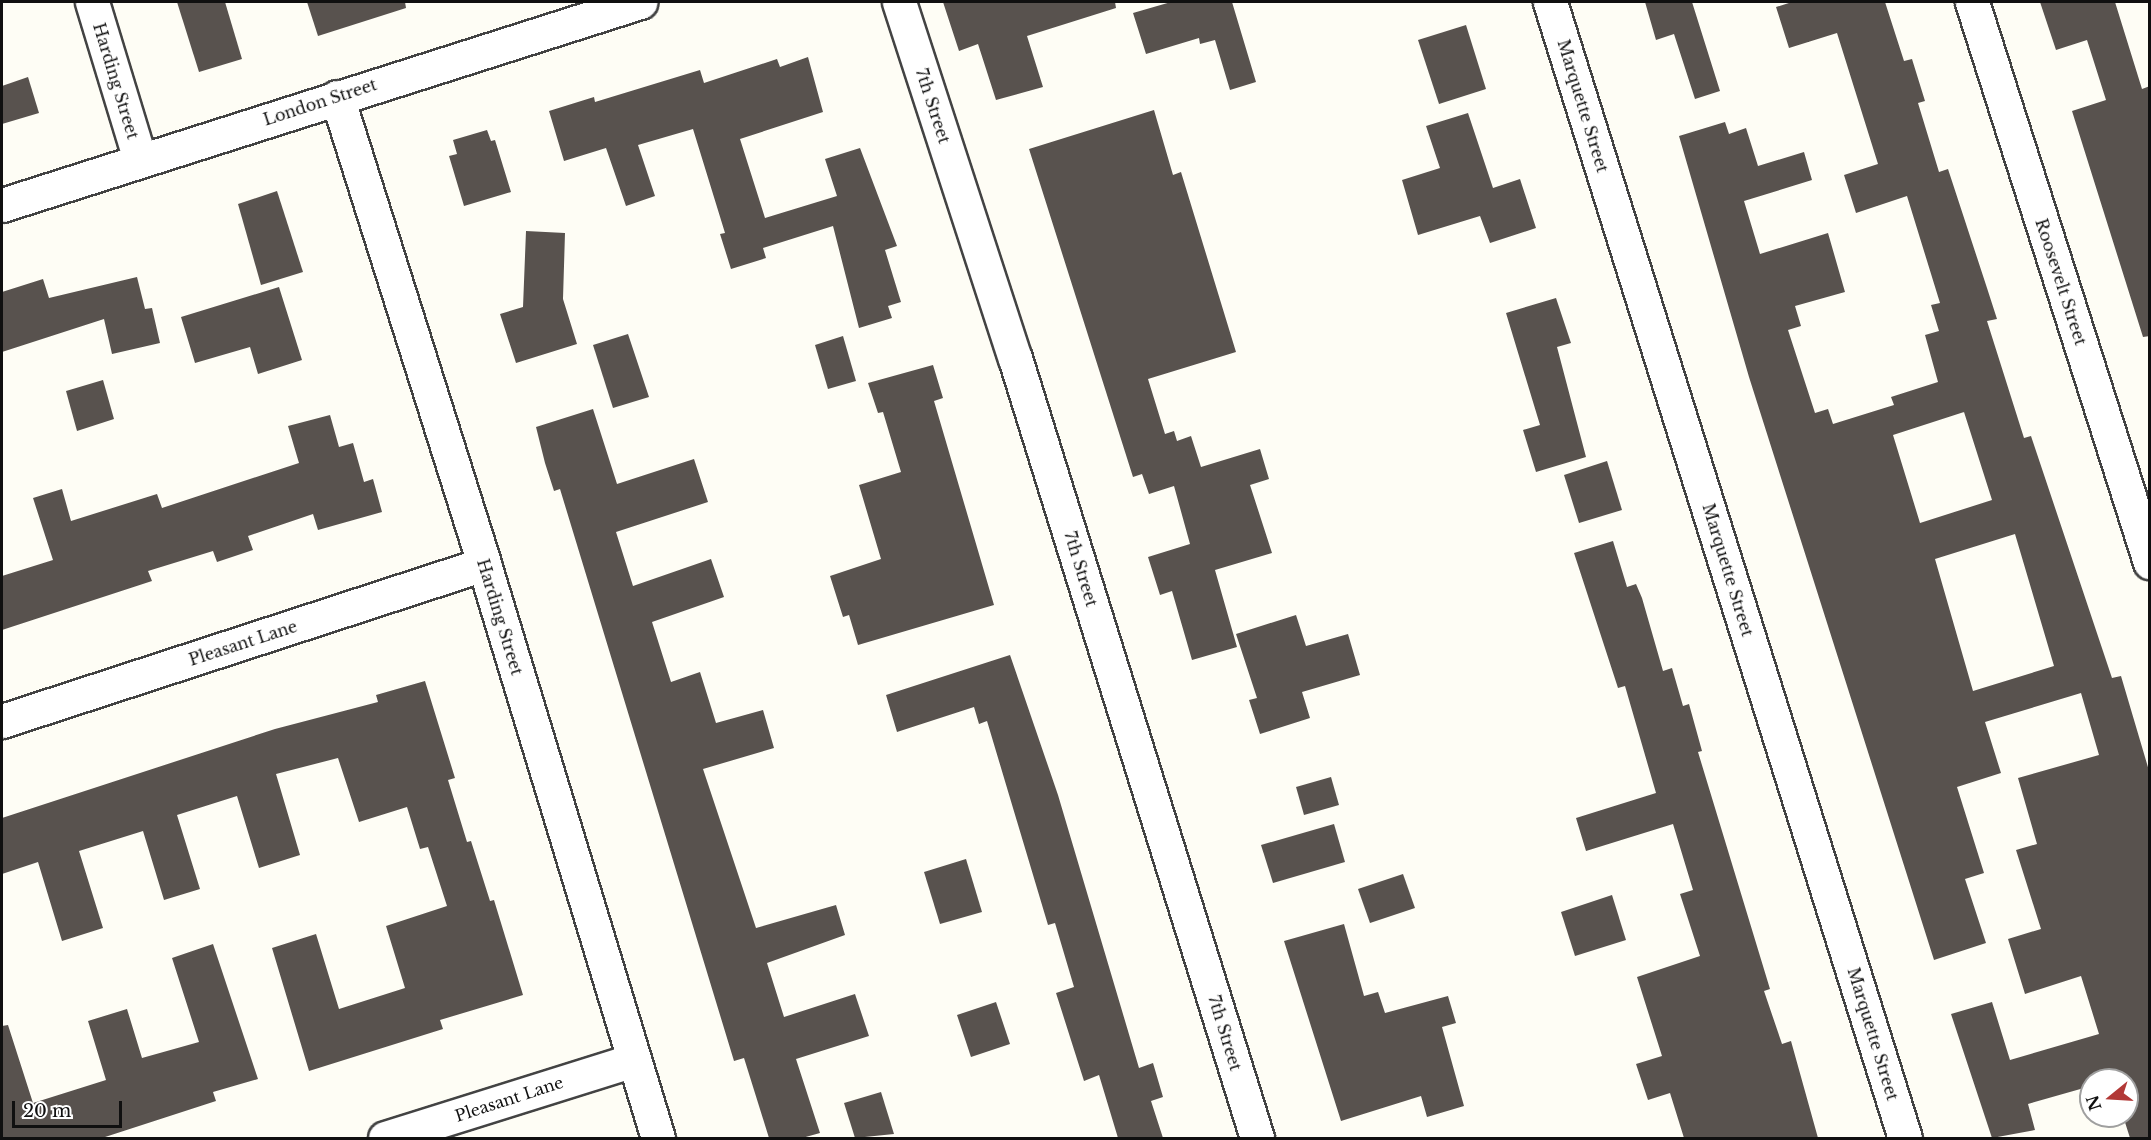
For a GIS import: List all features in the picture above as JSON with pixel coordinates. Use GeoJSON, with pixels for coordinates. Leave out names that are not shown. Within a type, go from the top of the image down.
{"type":"FeatureCollection","features":[{"type":"Feature","properties":{"kind":"street","name":"Harding Street"},"geometry":{"type":"LineString","coordinates":[[92,2],[140,160]]}},
{"type":"Feature","properties":{"kind":"street","name":"London Street"},"geometry":{"type":"LineString","coordinates":[[2,204],[640,2]]}},
{"type":"Feature","properties":{"kind":"street","name":"7th Street"},"geometry":{"type":"LineString","coordinates":[[899,2],[1015,358],[1257,1138]]}},
{"type":"Feature","properties":{"kind":"street","name":"Marquette Street"},"geometry":{"type":"LineString","coordinates":[[1550,2],[1905,1138]]}},
{"type":"Feature","properties":{"kind":"street","name":"Roosevelt Street"},"geometry":{"type":"LineString","coordinates":[[1972,2],[2150,562]]}},
{"type":"Feature","properties":{"kind":"street","name":"Harding Street"},"geometry":{"type":"LineString","coordinates":[[337,97],[484,564],[658,1138]]}},
{"type":"Feature","properties":{"kind":"street","name":"Pleasant Lane"},"geometry":{"type":"LineString","coordinates":[[2,721],[484,564]]}},
{"type":"Feature","properties":{"kind":"street","name":"Pleasant Lane"},"geometry":{"type":"LineString","coordinates":[[385,1138],[634,1059]]}},
{"type":"Feature","properties":{"kind":"building"},"geometry":{"type":"Polygon","coordinates":[[[177,2],[225,2],[242,59],[199,72],[177,2]]]}},
{"type":"Feature","properties":{"kind":"building"},"geometry":{"type":"Polygon","coordinates":[[[307,2],[405,2],[406,8],[318,36],[307,2]]]}},
{"type":"Feature","properties":{"kind":"building"},"geometry":{"type":"Polygon","coordinates":[[[943,2],[1115,2],[1116,8],[1027,36],[1043,87],[996,100],[978,44],[959,51],[943,2]]]}},
{"type":"Feature","properties":{"kind":"building"},"geometry":{"type":"Polygon","coordinates":[[[1171,2],[1232,2],[1256,82],[1230,90],[1215,40],[1200,44],[1199,38],[1146,54],[1133,13],[1171,2]]]}},
{"type":"Feature","properties":{"kind":"building"},"geometry":{"type":"Polygon","coordinates":[[[1645,2],[1692,2],[1720,91],[1695,99],[1674,34],[1656,40],[1645,2]]]}},
{"type":"Feature","properties":{"kind":"building"},"geometry":{"type":"Polygon","coordinates":[[[1792,2],[1885,2],[1904,61],[1912,59],[1925,101],[1918,103],[1939,172],[1948,169],[1997,319],[1987,321],[2024,438],[2031,436],[2112,678],[2121,676],[2150,774],[2150,1138],[2130,1138],[2127,1128],[2139,1128],[2139,1068],[2079,1068],[2079,1089],[2028,1104],[2035,1130],[1992,1138],[1951,1014],[1992,1002],[2010,1060],[2099,1034],[2081,976],[2025,994],[2008,939],[2041,929],[2016,850],[2037,844],[2018,778],[2099,755],[2081,693],[1985,722],[2001,773],[1957,787],[1984,873],[1965,879],[1986,943],[1934,960],[1749,377],[1679,136],[1725,122],[1729,134],[1746,128],[1758,166],[1804,152],[1812,180],[1744,201],[1760,254],[1828,233],[1845,292],[1795,306],[1801,326],[1788,330],[1815,413],[1828,409],[1833,424],[1894,405],[1891,397],[1938,382],[1925,335],[1939,331],[1931,305],[1940,303],[1907,196],[1856,213],[1844,175],[1878,164],[1837,33],[1789,48],[1776,7],[1792,2]],[[1964,412],[1893,435],[1920,523],[1992,500],[1964,412]],[[2015,534],[1935,559],[1973,691],[2054,666],[2015,534]]]}},
{"type":"Feature","properties":{"kind":"building"},"geometry":{"type":"Polygon","coordinates":[[[2040,2],[2115,2],[2142,89],[2150,86],[2150,336],[2143,337],[2072,111],[2106,100],[2087,40],[2056,50],[2040,2]]]}},
{"type":"Feature","properties":{"kind":"building"},"geometry":{"type":"Polygon","coordinates":[[[1466,25],[1486,89],[1439,104],[1418,40],[1466,25]]]}},
{"type":"Feature","properties":{"kind":"building"},"geometry":{"type":"Polygon","coordinates":[[[808,57],[823,112],[740,139],[765,218],[837,196],[825,159],[860,148],[897,246],[885,250],[901,302],[888,306],[892,318],[859,328],[833,226],[763,248],[766,258],[731,269],[720,234],[725,233],[693,129],[638,145],[655,196],[626,206],[606,148],[564,161],[549,111],[594,97],[595,102],[700,70],[704,83],[777,59],[780,67],[808,57]]]}},
{"type":"Feature","properties":{"kind":"building"},"geometry":{"type":"Polygon","coordinates":[[[28,77],[39,113],[2,124],[2,86],[28,77]]]}},
{"type":"Feature","properties":{"kind":"building"},"geometry":{"type":"Polygon","coordinates":[[[1154,110],[1173,175],[1181,172],[1236,352],[1148,379],[1165,434],[1174,431],[1177,441],[1191,436],[1201,467],[1260,449],[1269,479],[1250,485],[1272,553],[1215,570],[1237,647],[1192,660],[1172,591],[1160,595],[1148,557],[1190,544],[1174,486],[1149,494],[1142,474],[1133,477],[1029,149],[1154,110]]]}},
{"type":"Feature","properties":{"kind":"building"},"geometry":{"type":"Polygon","coordinates":[[[1468,113],[1493,188],[1520,179],[1536,228],[1490,243],[1480,216],[1418,235],[1402,180],[1440,168],[1426,126],[1468,113]]]}},
{"type":"Feature","properties":{"kind":"building"},"geometry":{"type":"Polygon","coordinates":[[[487,130],[491,141],[495,140],[511,192],[464,206],[449,156],[457,154],[453,140],[487,130]]]}},
{"type":"Feature","properties":{"kind":"building"},"geometry":{"type":"Polygon","coordinates":[[[277,191],[303,272],[261,285],[238,204],[277,191]]]}},
{"type":"Feature","properties":{"kind":"building"},"geometry":{"type":"Polygon","coordinates":[[[526,231],[565,233],[563,299],[577,344],[516,363],[500,314],[523,307],[526,231]]]}},
{"type":"Feature","properties":{"kind":"building"},"geometry":{"type":"Polygon","coordinates":[[[137,277],[145,309],[152,308],[160,343],[112,354],[104,319],[2,352],[2,292],[43,279],[49,298],[137,277]]]}},
{"type":"Feature","properties":{"kind":"building"},"geometry":{"type":"Polygon","coordinates":[[[279,287],[302,360],[258,374],[250,347],[195,363],[181,317],[279,287]]]}},
{"type":"Feature","properties":{"kind":"building"},"geometry":{"type":"Polygon","coordinates":[[[1556,298],[1571,343],[1557,347],[1586,457],[1536,472],[1523,430],[1540,425],[1506,313],[1556,298]]]}},
{"type":"Feature","properties":{"kind":"building"},"geometry":{"type":"Polygon","coordinates":[[[628,334],[649,397],[613,408],[593,345],[628,334]]]}},
{"type":"Feature","properties":{"kind":"building"},"geometry":{"type":"Polygon","coordinates":[[[843,336],[856,381],[828,389],[815,345],[843,336]]]}},
{"type":"Feature","properties":{"kind":"building"},"geometry":{"type":"Polygon","coordinates":[[[933,365],[943,398],[934,401],[994,605],[858,645],[849,615],[843,617],[830,576],[881,559],[859,485],[901,472],[883,412],[878,413],[868,383],[933,365]]]}},
{"type":"Feature","properties":{"kind":"building"},"geometry":{"type":"Polygon","coordinates":[[[103,380],[114,419],[77,431],[66,391],[103,380]]]}},
{"type":"Feature","properties":{"kind":"building"},"geometry":{"type":"Polygon","coordinates":[[[593,409],[617,484],[694,459],[708,502],[616,532],[633,586],[711,559],[724,597],[652,622],[671,682],[700,672],[716,723],[763,710],[774,748],[703,769],[756,928],[836,905],[845,935],[767,963],[784,1017],[855,994],[869,1036],[796,1059],[820,1133],[802,1138],[769,1138],[744,1058],[734,1061],[560,489],[554,491],[545,463],[536,427],[593,409]]]}},
{"type":"Feature","properties":{"kind":"building"},"geometry":{"type":"Polygon","coordinates":[[[330,415],[339,447],[353,443],[364,482],[373,479],[382,512],[318,530],[313,514],[248,536],[253,550],[217,562],[213,551],[148,571],[152,581],[2,630],[2,576],[53,560],[33,498],[62,489],[71,521],[157,494],[162,508],[299,463],[288,426],[330,415]]]}},
{"type":"Feature","properties":{"kind":"building"},"geometry":{"type":"Polygon","coordinates":[[[1607,461],[1622,510],[1579,523],[1564,475],[1607,461]]]}},
{"type":"Feature","properties":{"kind":"building"},"geometry":{"type":"Polygon","coordinates":[[[1613,541],[1627,587],[1636,584],[1642,598],[1663,671],[1672,668],[1683,706],[1689,704],[1702,751],[1698,752],[1770,989],[1764,991],[1782,1044],[1791,1041],[1818,1138],[1684,1138],[1670,1093],[1648,1100],[1636,1064],[1662,1056],[1637,977],[1700,956],[1680,894],[1693,890],[1673,824],[1586,851],[1576,818],[1656,793],[1625,686],[1618,688],[1574,553],[1613,541]]]}},
{"type":"Feature","properties":{"kind":"building"},"geometry":{"type":"Polygon","coordinates":[[[1296,615],[1306,646],[1348,634],[1360,675],[1302,692],[1310,718],[1260,734],[1249,700],[1257,698],[1236,634],[1296,615]]]}},
{"type":"Feature","properties":{"kind":"building"},"geometry":{"type":"Polygon","coordinates":[[[1010,655],[1058,795],[1139,1068],[1153,1063],[1163,1097],[1151,1101],[1163,1138],[1118,1138],[1099,1075],[1084,1081],[1056,993],[1074,987],[1055,923],[1048,925],[987,721],[979,724],[974,707],[897,732],[886,695],[1010,655]]]}},
{"type":"Feature","properties":{"kind":"building"},"geometry":{"type":"Polygon","coordinates":[[[425,681],[455,778],[448,780],[467,842],[471,841],[490,901],[494,900],[523,995],[440,1020],[443,1029],[309,1071],[272,948],[316,934],[339,1009],[405,988],[386,926],[447,906],[428,847],[420,849],[407,807],[359,822],[338,758],[276,774],[300,855],[259,868],[237,796],[177,815],[200,889],[164,900],[143,831],[79,851],[103,928],[62,941],[38,862],[2,874],[2,818],[275,729],[378,702],[376,695],[425,681]]]}},
{"type":"Feature","properties":{"kind":"building"},"geometry":{"type":"Polygon","coordinates":[[[1331,777],[1339,805],[1304,815],[1296,787],[1331,777]]]}},
{"type":"Feature","properties":{"kind":"building"},"geometry":{"type":"Polygon","coordinates":[[[1334,824],[1345,862],[1273,883],[1261,845],[1334,824]]]}},
{"type":"Feature","properties":{"kind":"building"},"geometry":{"type":"Polygon","coordinates":[[[966,859],[982,912],[940,924],[924,872],[966,859]]]}},
{"type":"Feature","properties":{"kind":"building"},"geometry":{"type":"Polygon","coordinates":[[[1403,874],[1415,908],[1370,923],[1358,889],[1403,874]]]}},
{"type":"Feature","properties":{"kind":"building"},"geometry":{"type":"Polygon","coordinates":[[[1612,895],[1626,940],[1575,956],[1561,912],[1612,895]]]}},
{"type":"Feature","properties":{"kind":"building"},"geometry":{"type":"Polygon","coordinates":[[[1344,924],[1364,996],[1378,992],[1385,1013],[1448,996],[1456,1023],[1442,1027],[1464,1106],[1427,1117],[1421,1096],[1341,1121],[1284,941],[1344,924]]]}},
{"type":"Feature","properties":{"kind":"building"},"geometry":{"type":"Polygon","coordinates":[[[213,944],[258,1079],[213,1092],[216,1101],[102,1138],[2,1138],[2,1026],[8,1025],[33,1103],[106,1080],[88,1021],[127,1009],[142,1058],[199,1042],[172,958],[213,944]]]}},
{"type":"Feature","properties":{"kind":"building"},"geometry":{"type":"Polygon","coordinates":[[[996,1002],[1010,1044],[971,1057],[957,1015],[996,1002]]]}},
{"type":"Feature","properties":{"kind":"building"},"geometry":{"type":"Polygon","coordinates":[[[881,1092],[894,1134],[855,1138],[844,1103],[881,1092]]]}}]}
